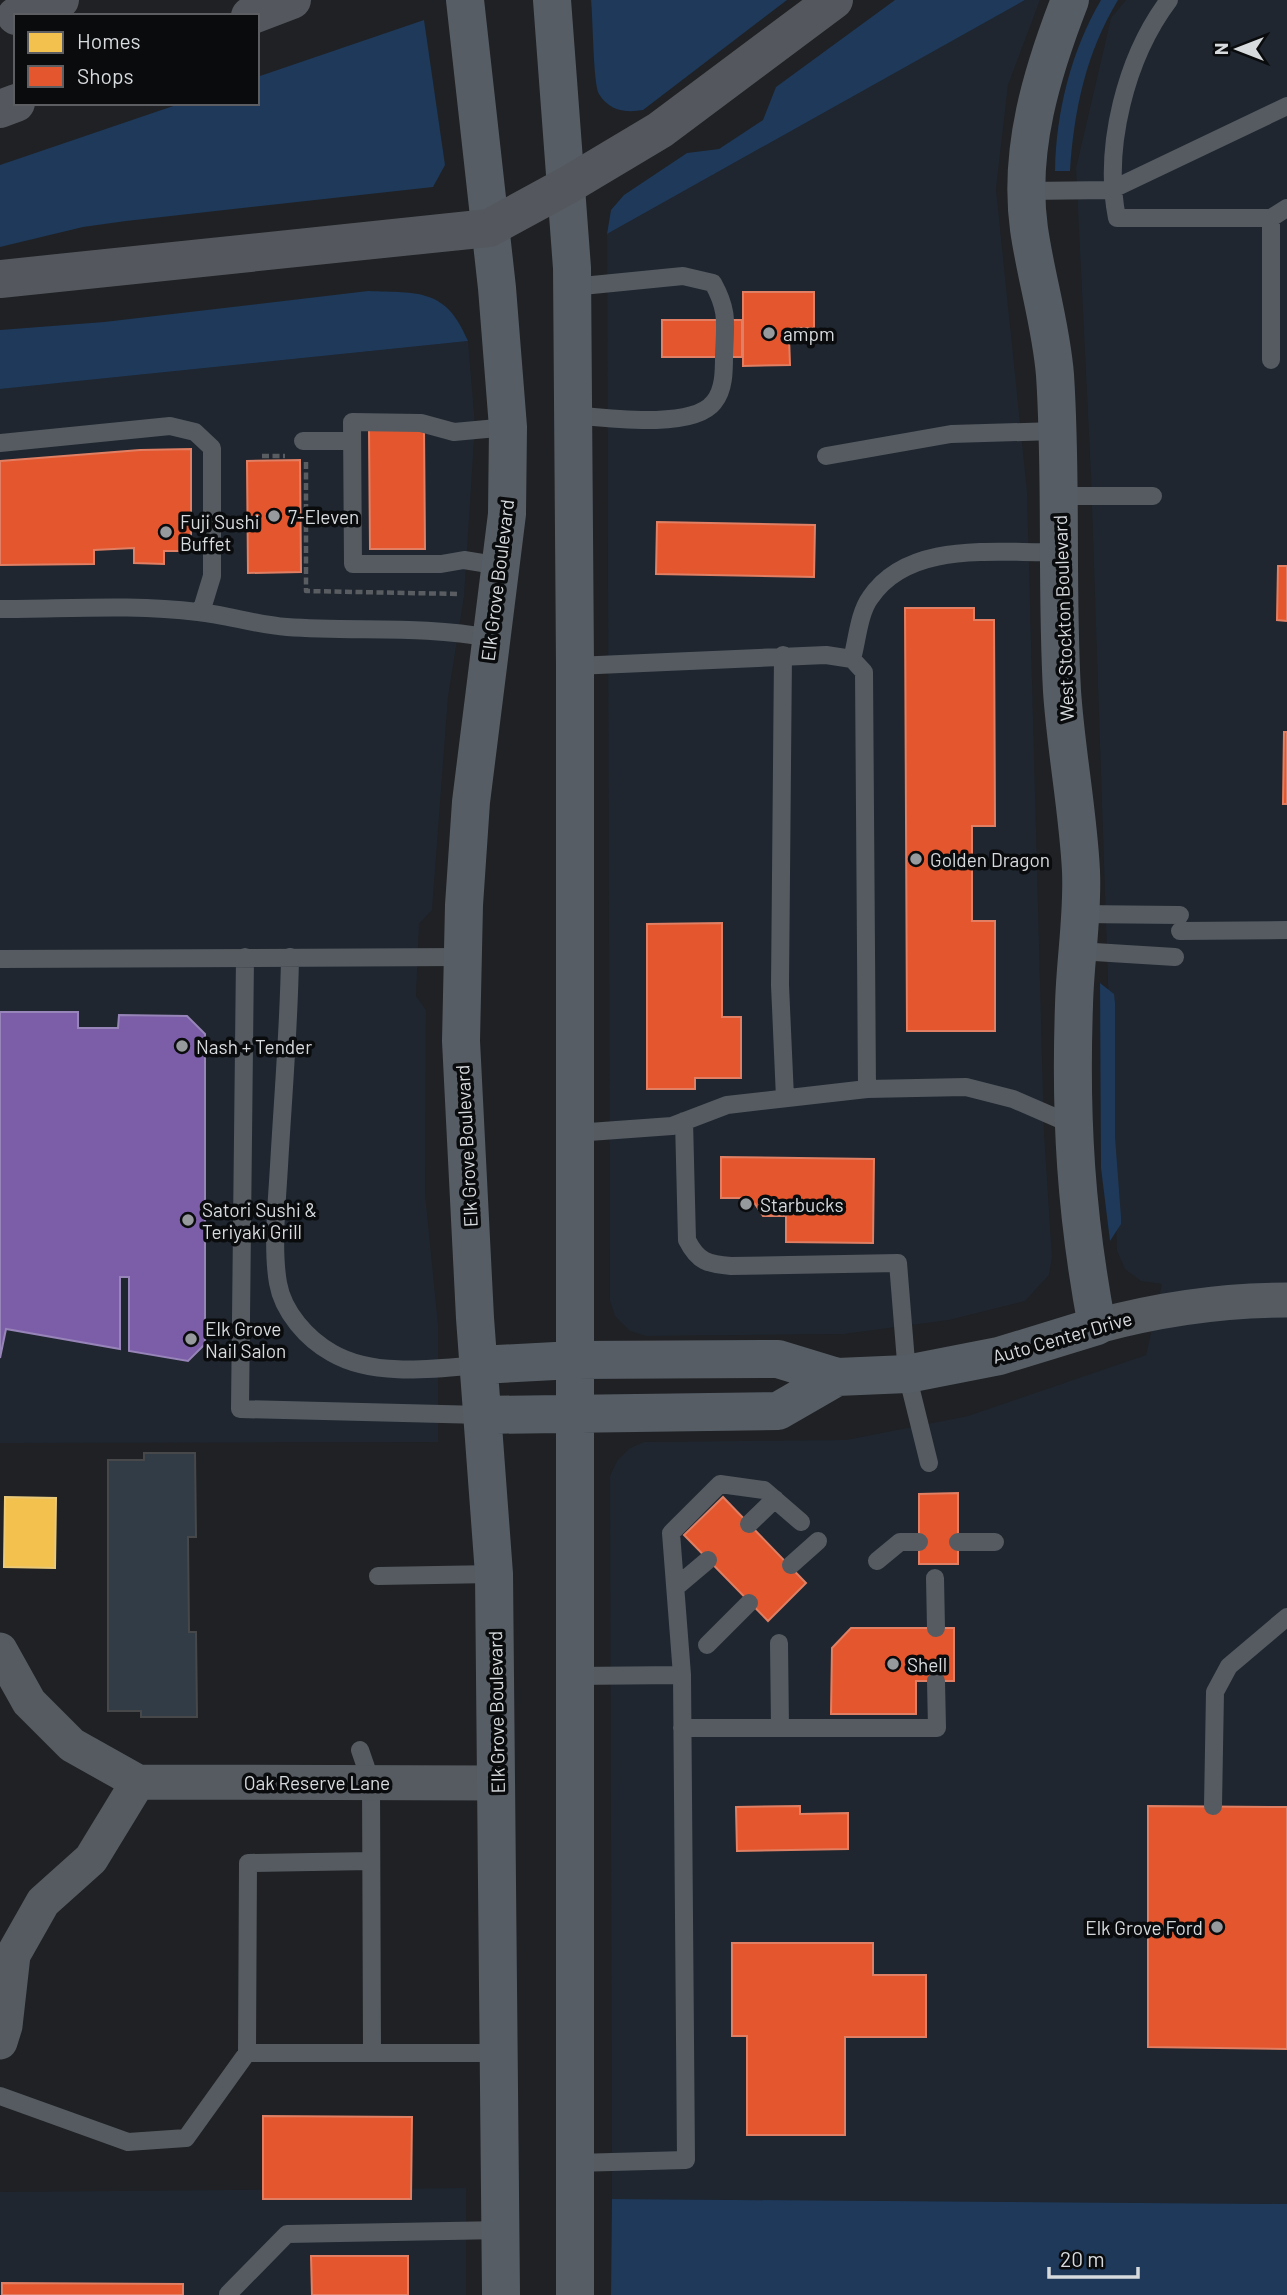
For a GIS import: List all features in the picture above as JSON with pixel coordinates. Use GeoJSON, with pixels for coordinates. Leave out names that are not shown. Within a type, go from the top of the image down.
{"type":"FeatureCollection","features":[{"type":"Feature","properties":{"kind":"highway"},"geometry":{"type":"LineString","coordinates":[[22,14],[60,0]]}},
{"type":"Feature","properties":{"kind":"highway"},"geometry":{"type":"LineString","coordinates":[[255,14],[292,0]]}},
{"type":"Feature","properties":{"kind":"highway"},"geometry":{"type":"LineString","coordinates":[[0,279],[489,228],[660,130],[835,0]]}},
{"type":"Feature","properties":{"kind":"main road","name":"Elk Grove Boulevard"},"geometry":{"type":"LineString","coordinates":[[465,0],[497,288],[508,427],[507,514],[471,802],[463,957],[462,1053],[482,1415],[494,1574],[501,2053],[501,2295]]}},
{"type":"Feature","properties":{"kind":"main road","name":"West Stockton Boulevard"},"geometry":{"type":"LineString","coordinates":[[1070,0],[1039,91],[1031,129],[1027,191],[1029,225],[1047,314],[1055,374],[1062,694],[1081,874],[1074,1003],[1073,1125],[1081,1241],[1097,1326]]}},
{"type":"Feature","properties":{"kind":"main road"},"geometry":{"type":"LineString","coordinates":[[553,6],[568,185],[572,287],[575,666],[575,2295]]}},
{"type":"Feature","properties":{"kind":"main road","name":"Auto Center Drive"},"geometry":{"type":"LineString","coordinates":[[479,1365],[574,1360],[778,1359],[837,1377],[907,1374],[999,1356],[1097,1326]]}},
{"type":"Feature","properties":{"kind":"main road","name":"Auto Center Drive"},"geometry":{"type":"LineString","coordinates":[[482,1415],[778,1411],[837,1377]]}},
{"type":"Feature","properties":{"kind":"street","name":"Auto Center Drive"},"geometry":{"type":"LineString","coordinates":[[1097,1326],[1152,1311],[1185,1306],[1287,1300]]}},
{"type":"Feature","properties":{"kind":"street","name":"Oak Reserve Lane"},"geometry":{"type":"LineString","coordinates":[[0,1650],[29,1702],[72,1745],[138,1782],[497,1783]]}},
{"type":"Feature","properties":{"kind":"street"},"geometry":{"type":"LineString","coordinates":[[0,2042],[5,2026],[13,1955],[43,1902],[91,1859],[138,1782]]}},
{"type":"Feature","properties":{"kind":"lane"},"geometry":{"type":"LineString","coordinates":[[1169,0],[1142,40],[1123,92],[1111,190],[1117,218],[1271,218],[1287,208]]}},
{"type":"Feature","properties":{"kind":"lane"},"geometry":{"type":"LineString","coordinates":[[1027,191],[1111,190],[1287,106]]}},
{"type":"Feature","properties":{"kind":"lane"},"geometry":{"type":"LineString","coordinates":[[1271,218],[1271,360]]}},
{"type":"Feature","properties":{"kind":"lane"},"geometry":{"type":"LineString","coordinates":[[572,287],[683,276],[713,284],[726,305],[724,379],[714,402],[697,416],[638,420],[573,415]]}},
{"type":"Feature","properties":{"kind":"lane"},"geometry":{"type":"LineString","coordinates":[[501,566],[464,560],[440,565],[353,564],[352,422],[421,423],[454,432],[508,427]]}},
{"type":"Feature","properties":{"kind":"lane"},"geometry":{"type":"LineString","coordinates":[[0,443],[170,426],[195,432],[212,448],[212,576],[201,612]]}},
{"type":"Feature","properties":{"kind":"lane"},"geometry":{"type":"LineString","coordinates":[[825,456],[951,434],[1056,431]]}},
{"type":"Feature","properties":{"kind":"lane"},"geometry":{"type":"LineString","coordinates":[[303,441],[352,441]]}},
{"type":"Feature","properties":{"kind":"lane"},"geometry":{"type":"LineString","coordinates":[[1058,496],[1153,496]]}},
{"type":"Feature","properties":{"kind":"lane"},"geometry":{"type":"LineString","coordinates":[[852,659],[869,599],[895,572],[930,557],[1059,552]]}},
{"type":"Feature","properties":{"kind":"lane"},"geometry":{"type":"LineString","coordinates":[[0,609],[148,608],[201,612],[236,621],[286,627],[454,632],[490,638]]}},
{"type":"Feature","properties":{"kind":"lane"},"geometry":{"type":"LineString","coordinates":[[783,655],[780,985],[785,1098]]}},
{"type":"Feature","properties":{"kind":"lane"},"geometry":{"type":"LineString","coordinates":[[575,666],[825,655],[852,659],[864,672],[867,1089]]}},
{"type":"Feature","properties":{"kind":"lane"},"geometry":{"type":"LineString","coordinates":[[1079,914],[1287,930]]}},
{"type":"Feature","properties":{"kind":"lane"},"geometry":{"type":"LineString","coordinates":[[1078,951],[1175,957]]}},
{"type":"Feature","properties":{"kind":"lane"},"geometry":{"type":"LineString","coordinates":[[245,957],[240,1409],[482,1415]]}},
{"type":"Feature","properties":{"kind":"lane"},"geometry":{"type":"LineString","coordinates":[[289,957],[277,1203],[278,1283],[285,1302],[294,1320],[312,1339],[333,1354],[364,1365],[440,1368],[479,1365]]}},
{"type":"Feature","properties":{"kind":"lane"},"geometry":{"type":"LineString","coordinates":[[0,958],[463,957]]}},
{"type":"Feature","properties":{"kind":"lane"},"geometry":{"type":"LineString","coordinates":[[575,1133],[671,1126],[727,1105],[785,1098],[867,1089],[966,1087],[1013,1099],[1073,1125]]}},
{"type":"Feature","properties":{"kind":"lane"},"geometry":{"type":"LineString","coordinates":[[684,1121],[687,1240],[695,1255],[706,1263],[731,1266],[898,1263],[907,1374],[929,1464]]}},
{"type":"Feature","properties":{"kind":"lane"},"geometry":{"type":"LineString","coordinates":[[575,2163],[686,2160],[682,1675],[671,1533],[720,1484],[764,1490],[801,1522]]}},
{"type":"Feature","properties":{"kind":"lane"},"geometry":{"type":"LineString","coordinates":[[749,1524],[775,1499]]}},
{"type":"Feature","properties":{"kind":"lane"},"geometry":{"type":"LineString","coordinates":[[791,1565],[818,1541]]}},
{"type":"Feature","properties":{"kind":"lane"},"geometry":{"type":"LineString","coordinates":[[877,1561],[900,1542],[919,1542]]}},
{"type":"Feature","properties":{"kind":"lane"},"geometry":{"type":"LineString","coordinates":[[958,1542],[995,1542]]}},
{"type":"Feature","properties":{"kind":"lane"},"geometry":{"type":"LineString","coordinates":[[676,1587],[708,1560]]}},
{"type":"Feature","properties":{"kind":"lane"},"geometry":{"type":"LineString","coordinates":[[379,1576],[494,1574]]}},
{"type":"Feature","properties":{"kind":"lane"},"geometry":{"type":"LineString","coordinates":[[935,1578],[936,1628]]}},
{"type":"Feature","properties":{"kind":"lane"},"geometry":{"type":"LineString","coordinates":[[707,1645],[749,1603]]}},
{"type":"Feature","properties":{"kind":"lane"},"geometry":{"type":"LineString","coordinates":[[1213,1806],[1215,1692],[1229,1666],[1287,1617]]}},
{"type":"Feature","properties":{"kind":"lane"},"geometry":{"type":"LineString","coordinates":[[779,1643],[780,1728]]}},
{"type":"Feature","properties":{"kind":"lane"},"geometry":{"type":"LineString","coordinates":[[573,1676],[682,1675]]}},
{"type":"Feature","properties":{"kind":"lane"},"geometry":{"type":"LineString","coordinates":[[682,1728],[937,1728],[936,1681]]}},
{"type":"Feature","properties":{"kind":"lane"},"geometry":{"type":"LineString","coordinates":[[360,1749],[371,1782],[373,2053]]}},
{"type":"Feature","properties":{"kind":"lane"},"geometry":{"type":"LineString","coordinates":[[0,2096],[128,2142],[186,2138],[247,2053],[248,1863],[371,1861]]}},
{"type":"Feature","properties":{"kind":"lane"},"geometry":{"type":"LineString","coordinates":[[247,2053],[501,2053]]}},
{"type":"Feature","properties":{"kind":"lane"},"geometry":{"type":"LineString","coordinates":[[228,2294],[286,2234],[502,2230]]}},
{"type":"Feature","properties":{"kind":"shaded area"},"geometry":{"type":"Polygon","coordinates":[[[591,0],[787,0],[643,110],[630,111],[618,110],[599,94],[594,64],[591,0]]]}},
{"type":"Feature","properties":{"kind":"shaded area"},"geometry":{"type":"Polygon","coordinates":[[[895,0],[1025,0],[607,234],[611,210],[624,195],[687,153],[719,149],[763,120],[776,87],[895,0]]]}},
{"type":"Feature","properties":{"kind":"shaded area"},"geometry":{"type":"Polygon","coordinates":[[[1025,0],[1040,0],[1008,85],[996,189],[1027,491],[1044,1132],[1052,1257],[1049,1275],[1025,1301],[949,1320],[844,1334],[646,1336],[630,1331],[615,1316],[610,1301],[607,234],[1025,0]]]}},
{"type":"Feature","properties":{"kind":"shaded area"},"geometry":{"type":"Polygon","coordinates":[[[1101,0],[1118,0],[1098,40],[1084,82],[1070,171],[1055,171],[1058,127],[1067,82],[1081,40],[1101,0]]]}},
{"type":"Feature","properties":{"kind":"shaded area"},"geometry":{"type":"Polygon","coordinates":[[[1126,0],[1287,0],[1287,2204],[612,2199],[610,1476],[617,1461],[630,1448],[644,1442],[846,1440],[968,1416],[1146,1355],[1162,1284],[1141,1281],[1125,1269],[1117,1251],[1091,477],[1076,168],[1111,18],[1126,0]]]}},
{"type":"Feature","properties":{"kind":"shaded area"},"geometry":{"type":"Polygon","coordinates":[[[424,20],[445,165],[433,187],[126,221],[83,227],[0,247],[0,165],[176,105],[259,105],[259,76],[424,20]]]}},
{"type":"Feature","properties":{"kind":"shaded area"},"geometry":{"type":"Polygon","coordinates":[[[368,291],[416,294],[440,302],[450,311],[468,341],[0,389],[0,330],[104,322],[368,291]]]}},
{"type":"Feature","properties":{"kind":"shaded area"},"geometry":{"type":"Polygon","coordinates":[[[468,341],[475,425],[464,597],[448,697],[432,910],[419,924],[416,996],[426,1010],[425,1194],[438,1324],[438,1442],[0,1443],[0,389],[468,341]]]}},
{"type":"Feature","properties":{"kind":"shaded area"},"geometry":{"type":"Polygon","coordinates":[[[1100,983],[1114,994],[1115,1003],[1115,1137],[1121,1224],[1110,1241],[1101,1168],[1100,983]]]}},
{"type":"Feature","properties":{"kind":"shaded area"},"geometry":{"type":"Polygon","coordinates":[[[466,2188],[466,2295],[0,2295],[0,2192],[466,2188]]]}},
{"type":"Feature","properties":{"kind":"shaded area"},"geometry":{"type":"Polygon","coordinates":[[[612,2199],[1287,2204],[1287,2295],[611,2295],[612,2199]]]}},
{"type":"Feature","properties":{"kind":"building: Homes"},"geometry":{"type":"Polygon","coordinates":[[[5,1497],[56,1498],[55,1568],[4,1567],[5,1497]]]}},
{"type":"Feature","properties":{"kind":"building: Shops","name":"ampm"},"geometry":{"type":"Polygon","coordinates":[[[743,292],[814,292],[814,328],[797,328],[794,337],[789,337],[790,365],[743,366],[743,292]]]}},
{"type":"Feature","properties":{"kind":"building: Shops"},"geometry":{"type":"Polygon","coordinates":[[[662,320],[742,320],[742,357],[662,357],[662,320]]]}},
{"type":"Feature","properties":{"kind":"building: Shops"},"geometry":{"type":"Polygon","coordinates":[[[424,428],[425,549],[370,549],[369,429],[424,428]]]}},
{"type":"Feature","properties":{"kind":"building: Shops"},"geometry":{"type":"Polygon","coordinates":[[[191,449],[191,551],[164,551],[164,564],[134,563],[134,548],[94,550],[94,564],[0,565],[0,461],[140,450],[191,449]]]}},
{"type":"Feature","properties":{"kind":"building: Shops","name":"7-Eleven"},"geometry":{"type":"Polygon","coordinates":[[[300,460],[301,572],[248,573],[247,461],[300,460]]]}},
{"type":"Feature","properties":{"kind":"building: Shops"},"geometry":{"type":"Polygon","coordinates":[[[657,522],[815,525],[814,577],[656,574],[657,522]]]}},
{"type":"Feature","properties":{"kind":"building: Shops"},"geometry":{"type":"Polygon","coordinates":[[[1278,566],[1287,566],[1287,621],[1277,620],[1278,566]]]}},
{"type":"Feature","properties":{"kind":"building: Shops"},"geometry":{"type":"Polygon","coordinates":[[[905,608],[974,608],[974,620],[994,620],[995,826],[972,826],[972,921],[995,921],[995,1031],[907,1031],[905,608]]]}},
{"type":"Feature","properties":{"kind":"building: Shops"},"geometry":{"type":"Polygon","coordinates":[[[1284,732],[1287,732],[1287,804],[1283,804],[1284,732]]]}},
{"type":"Feature","properties":{"kind":"building: Shops"},"geometry":{"type":"Polygon","coordinates":[[[722,923],[722,1017],[741,1017],[741,1078],[695,1078],[695,1089],[647,1089],[647,924],[722,923]]]}},
{"type":"Feature","properties":{"kind":"building: Shops"},"geometry":{"type":"Polygon","coordinates":[[[721,1157],[874,1159],[873,1243],[786,1242],[786,1216],[763,1216],[755,1204],[742,1198],[721,1198],[721,1157]]]}},
{"type":"Feature","properties":{"kind":"building: Shops"},"geometry":{"type":"Polygon","coordinates":[[[958,1493],[958,1564],[919,1564],[919,1494],[958,1493]]]}},
{"type":"Feature","properties":{"kind":"building: Shops"},"geometry":{"type":"Polygon","coordinates":[[[723,1497],[806,1583],[768,1621],[684,1535],[723,1497]]]}},
{"type":"Feature","properties":{"kind":"building: Shops","name":"Shell"},"geometry":{"type":"Polygon","coordinates":[[[851,1628],[954,1628],[954,1681],[916,1681],[916,1714],[831,1714],[832,1648],[851,1628]]]}},
{"type":"Feature","properties":{"kind":"building: Shops"},"geometry":{"type":"Polygon","coordinates":[[[800,1806],[800,1814],[848,1813],[848,1849],[737,1851],[736,1807],[800,1806]]]}},
{"type":"Feature","properties":{"kind":"building: Shops","name":"Elk Grove Ford"},"geometry":{"type":"Polygon","coordinates":[[[1148,1806],[1287,1807],[1287,2049],[1148,2047],[1148,1806]]]}},
{"type":"Feature","properties":{"kind":"building: Shops"},"geometry":{"type":"Polygon","coordinates":[[[732,1943],[873,1943],[873,1975],[926,1975],[926,2037],[845,2037],[845,2135],[747,2135],[747,2036],[732,2036],[732,1943]]]}},
{"type":"Feature","properties":{"kind":"building: Shops"},"geometry":{"type":"Polygon","coordinates":[[[263,2116],[412,2117],[411,2199],[263,2199],[263,2116]]]}},
{"type":"Feature","properties":{"kind":"building: Shops"},"geometry":{"type":"Polygon","coordinates":[[[311,2256],[408,2256],[408,2295],[312,2295],[311,2256]]]}},
{"type":"Feature","properties":{"kind":"building: Shops"},"geometry":{"type":"Polygon","coordinates":[[[2,2283],[183,2284],[183,2295],[2,2295],[2,2283]]]}},
{"type":"Feature","properties":{"kind":"building: Offices"},"geometry":{"type":"Polygon","coordinates":[[[0,1012],[78,1012],[78,1028],[118,1028],[119,1015],[187,1016],[205,1034],[205,1344],[188,1361],[129,1351],[129,1277],[120,1277],[120,1349],[6,1329],[0,1358],[0,1012]]]}},
{"type":"Feature","properties":{"kind":"building: Other"},"geometry":{"type":"Polygon","coordinates":[[[144,1453],[195,1453],[196,1537],[188,1537],[189,1632],[196,1632],[197,1717],[141,1717],[141,1711],[108,1711],[108,1460],[144,1460],[144,1453]]]}},
{"type":"Feature","properties":{"kind":"place","name":"ampm"},"geometry":{"type":"Point","coordinates":[769,333]}},
{"type":"Feature","properties":{"kind":"place","name":"7-Eleven"},"geometry":{"type":"Point","coordinates":[274,516]}},
{"type":"Feature","properties":{"kind":"place","name":"Fuji Sushi Buffet"},"geometry":{"type":"Point","coordinates":[166,532]}},
{"type":"Feature","properties":{"kind":"place","name":"Golden Dragon"},"geometry":{"type":"Point","coordinates":[916,859]}},
{"type":"Feature","properties":{"kind":"place","name":"Nash + Tender"},"geometry":{"type":"Point","coordinates":[182,1046]}},
{"type":"Feature","properties":{"kind":"place","name":"Starbucks"},"geometry":{"type":"Point","coordinates":[746,1204]}},
{"type":"Feature","properties":{"kind":"place","name":"Satori Sushi & Teriyaki Grill"},"geometry":{"type":"Point","coordinates":[188,1220]}},
{"type":"Feature","properties":{"kind":"place","name":"Elk Grove Nail Salon"},"geometry":{"type":"Point","coordinates":[191,1339]}},
{"type":"Feature","properties":{"kind":"place","name":"Shell"},"geometry":{"type":"Point","coordinates":[893,1664]}},
{"type":"Feature","properties":{"kind":"place","name":"Elk Grove Ford"},"geometry":{"type":"Point","coordinates":[1217,1927]}}]}
